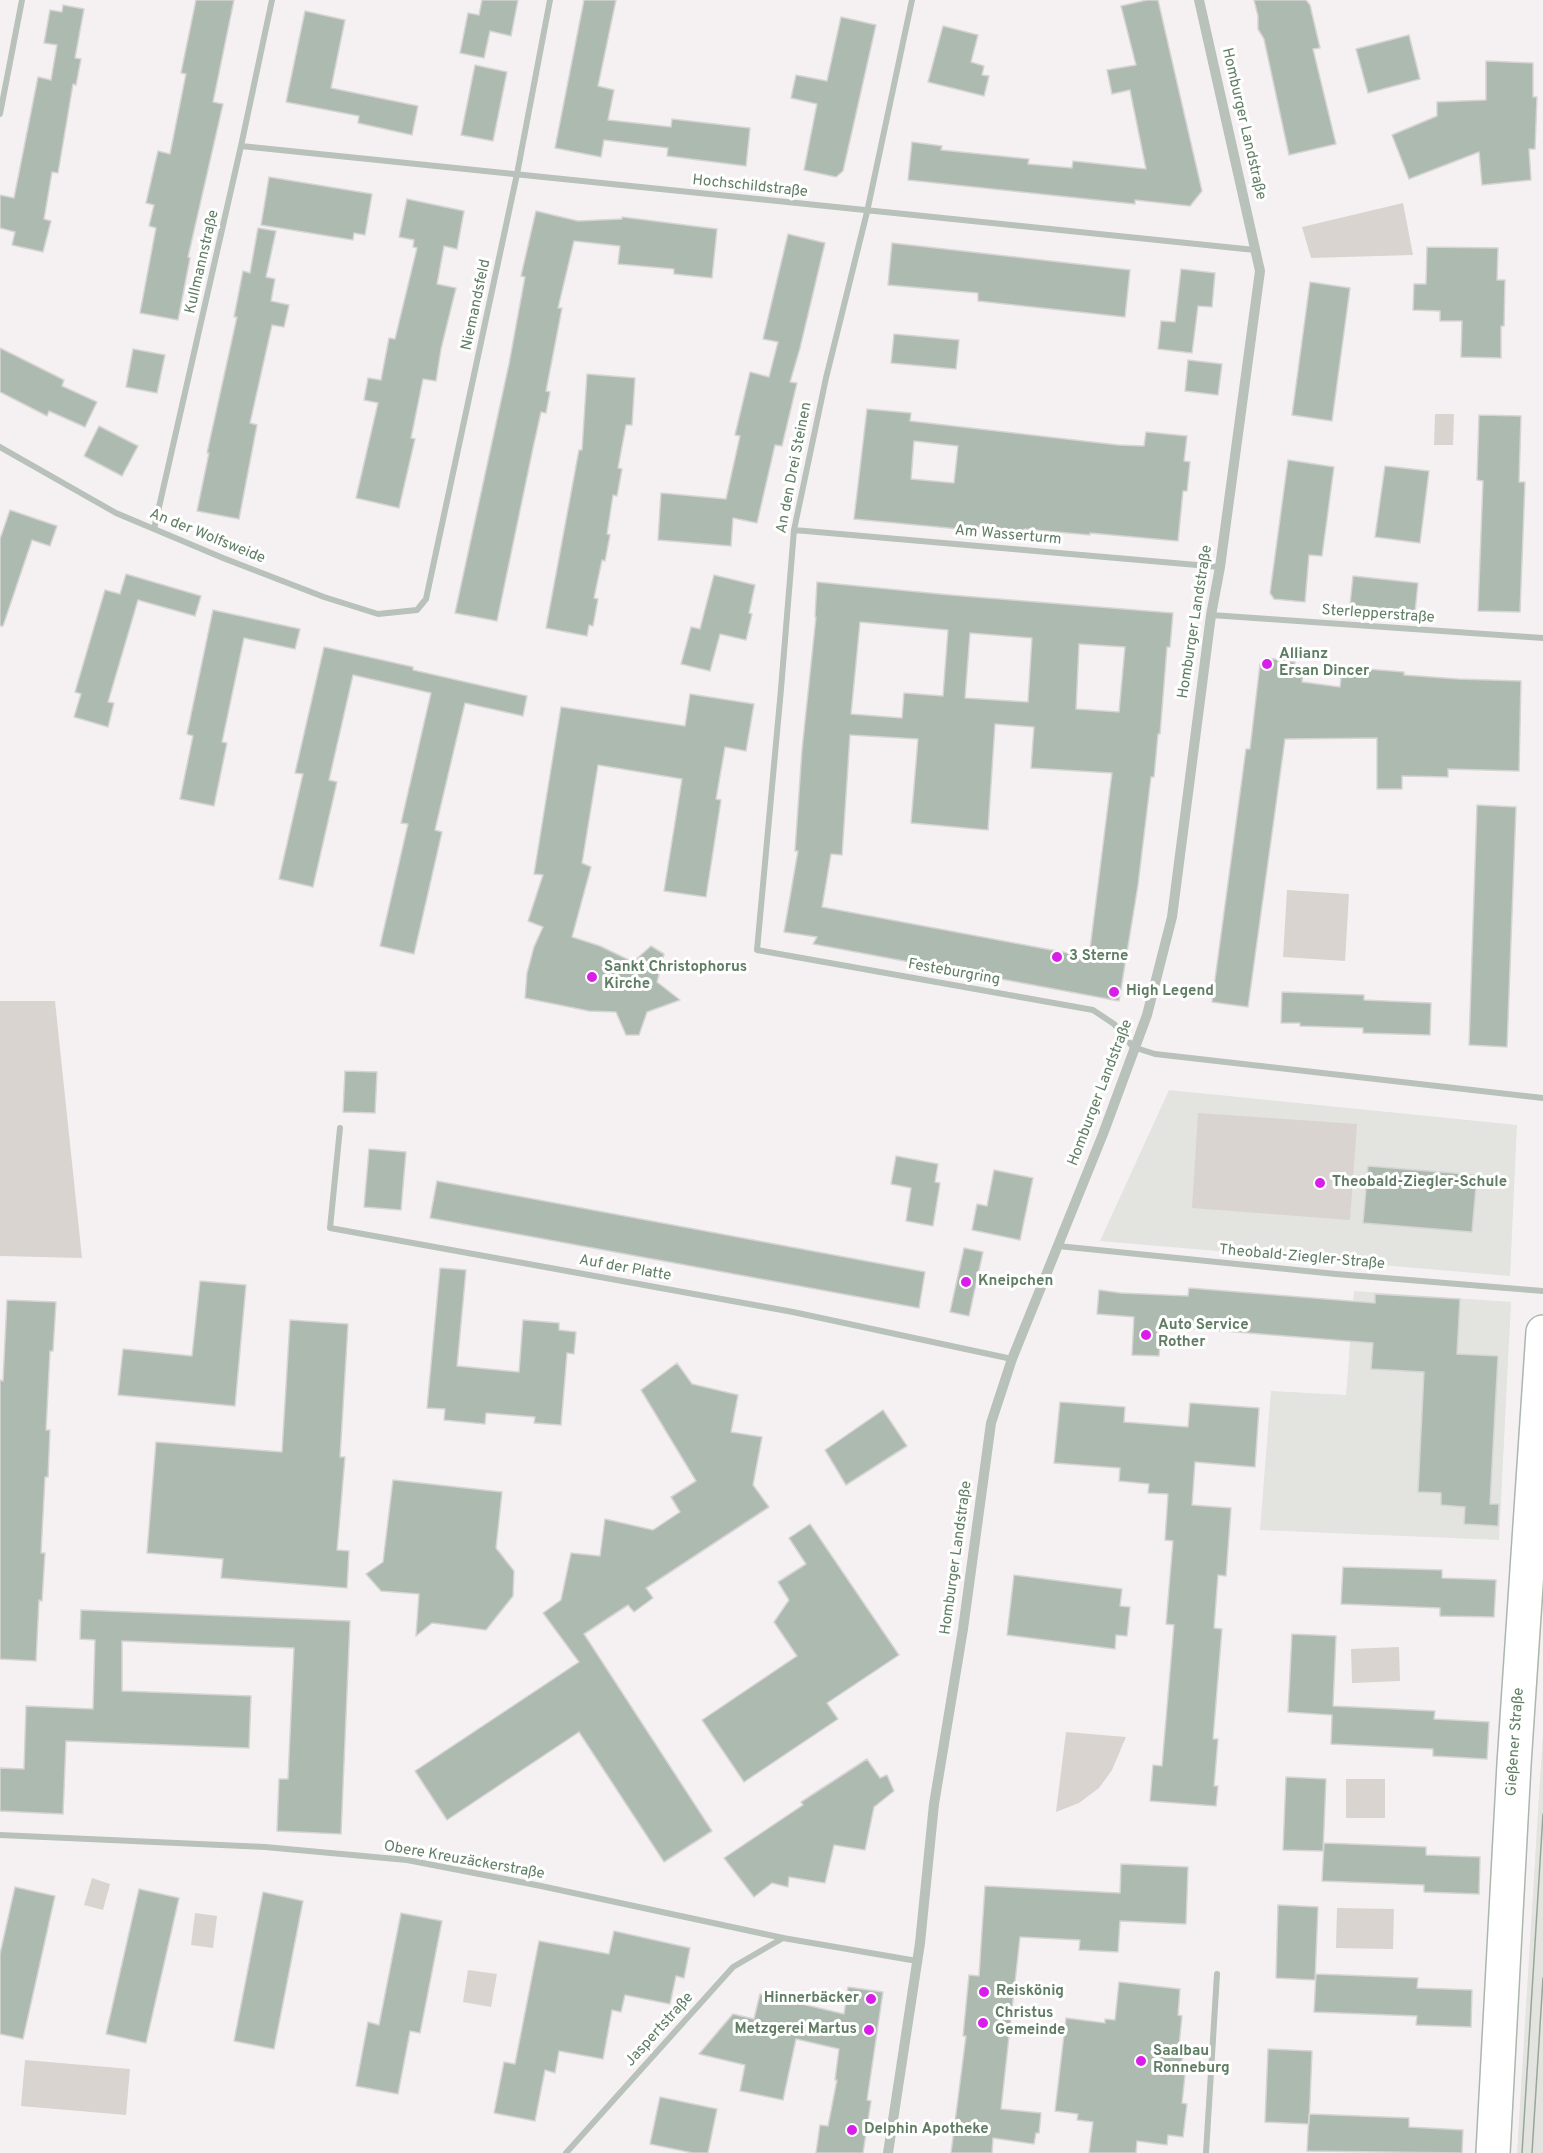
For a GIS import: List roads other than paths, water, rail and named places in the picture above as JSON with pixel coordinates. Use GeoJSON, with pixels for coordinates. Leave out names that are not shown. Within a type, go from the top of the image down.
{"type":"FeatureCollection","features":[{"type":"Feature","properties":{"kind":"main road","name":"Gießener Straße"},"geometry":{"type":"LineString","coordinates":[[1493,2153],[1513,1775],[1543,1332]]}},
{"type":"Feature","properties":{"kind":"street"},"geometry":{"type":"LineString","coordinates":[[0,113],[22,0]]}},
{"type":"Feature","properties":{"kind":"street","name":"Kullmannstraße"},"geometry":{"type":"LineString","coordinates":[[154,529],[272,0]]}},
{"type":"Feature","properties":{"kind":"street","name":"Niemandsfeld"},"geometry":{"type":"LineString","coordinates":[[417,610],[426,599],[517,174],[550,0]]}},
{"type":"Feature","properties":{"kind":"street","name":"An den Drei Steinen"},"geometry":{"type":"LineString","coordinates":[[757,950],[794,530],[826,378],[867,212],[912,0]]}},
{"type":"Feature","properties":{"kind":"street","name":"Homburger Landstraße"},"geometry":{"type":"LineString","coordinates":[[888,2153],[917,1961],[930,1833],[963,1629],[991,1423],[1012,1359],[1103,1134],[1133,1047],[1147,1015],[1172,917],[1210,615],[1220,567],[1260,271],[1198,0]]}},
{"type":"Feature","properties":{"kind":"street","name":"Hochschildstraße"},"geometry":{"type":"LineString","coordinates":[[241,146],[867,212],[1256,250]]}},
{"type":"Feature","properties":{"kind":"street","name":"An der Wolfsweide"},"geometry":{"type":"LineString","coordinates":[[0,447],[116,513],[223,558],[324,597],[378,614],[417,610]]}},
{"type":"Feature","properties":{"kind":"street","name":"Am Wasserturm"},"geometry":{"type":"LineString","coordinates":[[794,530],[1220,567]]}},
{"type":"Feature","properties":{"kind":"street","name":"Sterlepperstraße"},"geometry":{"type":"LineString","coordinates":[[1210,615],[1543,638]]}},
{"type":"Feature","properties":{"kind":"street","name":"Festeburgring"},"geometry":{"type":"LineString","coordinates":[[757,950],[1093,1010],[1114,1024],[1133,1047]]}},
{"type":"Feature","properties":{"kind":"street"},"geometry":{"type":"LineString","coordinates":[[1133,1047],[1155,1054],[1543,1098]]}},
{"type":"Feature","properties":{"kind":"street","name":"Auf der Platte"},"geometry":{"type":"LineString","coordinates":[[340,1128],[330,1228],[794,1312],[1012,1359]]}},
{"type":"Feature","properties":{"kind":"street","name":"Theobald-Ziegler-Straße"},"geometry":{"type":"LineString","coordinates":[[1058,1246],[1324,1273],[1543,1291]]}},
{"type":"Feature","properties":{"kind":"street","name":"Obere Kreuzäckerstraße"},"geometry":{"type":"LineString","coordinates":[[0,1835],[266,1847],[407,1860],[542,1886],[783,1938],[917,1961]]}},
{"type":"Feature","properties":{"kind":"street","name":"Jaspertstraße"},"geometry":{"type":"LineString","coordinates":[[567,2153],[733,1967],[783,1938]]}},
{"type":"Feature","properties":{"kind":"street"},"geometry":{"type":"LineString","coordinates":[[1206,2153],[1217,1974]]}},
{"type":"Feature","properties":{"kind":"tram line"},"geometry":{"type":"LineString","coordinates":[[1522,2153],[1543,1814]]}},
{"type":"Feature","properties":{"kind":"tram line"},"geometry":{"type":"LineString","coordinates":[[1532,2153],[1543,1978]]}},
{"type":"Feature","properties":{"kind":"place","name":"Allianz Ersan Dincer"},"geometry":{"type":"Point","coordinates":[1267,664]}},
{"type":"Feature","properties":{"kind":"place","name":"3 Sterne"},"geometry":{"type":"Point","coordinates":[1057,957]}},
{"type":"Feature","properties":{"kind":"place","name":"Sankt Christophorus Kirche"},"geometry":{"type":"Point","coordinates":[592,977]}},
{"type":"Feature","properties":{"kind":"place","name":"High Legend"},"geometry":{"type":"Point","coordinates":[1114,992]}},
{"type":"Feature","properties":{"kind":"place","name":"Theobald-Ziegler-Schule"},"geometry":{"type":"Point","coordinates":[1320,1183]}},
{"type":"Feature","properties":{"kind":"place","name":"Kneipchen"},"geometry":{"type":"Point","coordinates":[966,1282]}},
{"type":"Feature","properties":{"kind":"place","name":"Auto Service Rother"},"geometry":{"type":"Point","coordinates":[1146,1335]}},
{"type":"Feature","properties":{"kind":"place","name":"Reiskönig"},"geometry":{"type":"Point","coordinates":[984,1992]}},
{"type":"Feature","properties":{"kind":"place","name":"Hinnerbäcker"},"geometry":{"type":"Point","coordinates":[871,1999]}},
{"type":"Feature","properties":{"kind":"place","name":"Christus Gemeinde"},"geometry":{"type":"Point","coordinates":[983,2023]}},
{"type":"Feature","properties":{"kind":"place","name":"Metzgerei Martus"},"geometry":{"type":"Point","coordinates":[869,2030]}},
{"type":"Feature","properties":{"kind":"place","name":"Saalbau Ronneburg"},"geometry":{"type":"Point","coordinates":[1141,2061]}},
{"type":"Feature","properties":{"kind":"place","name":"Delphin Apotheke"},"geometry":{"type":"Point","coordinates":[852,2130]}}]}
